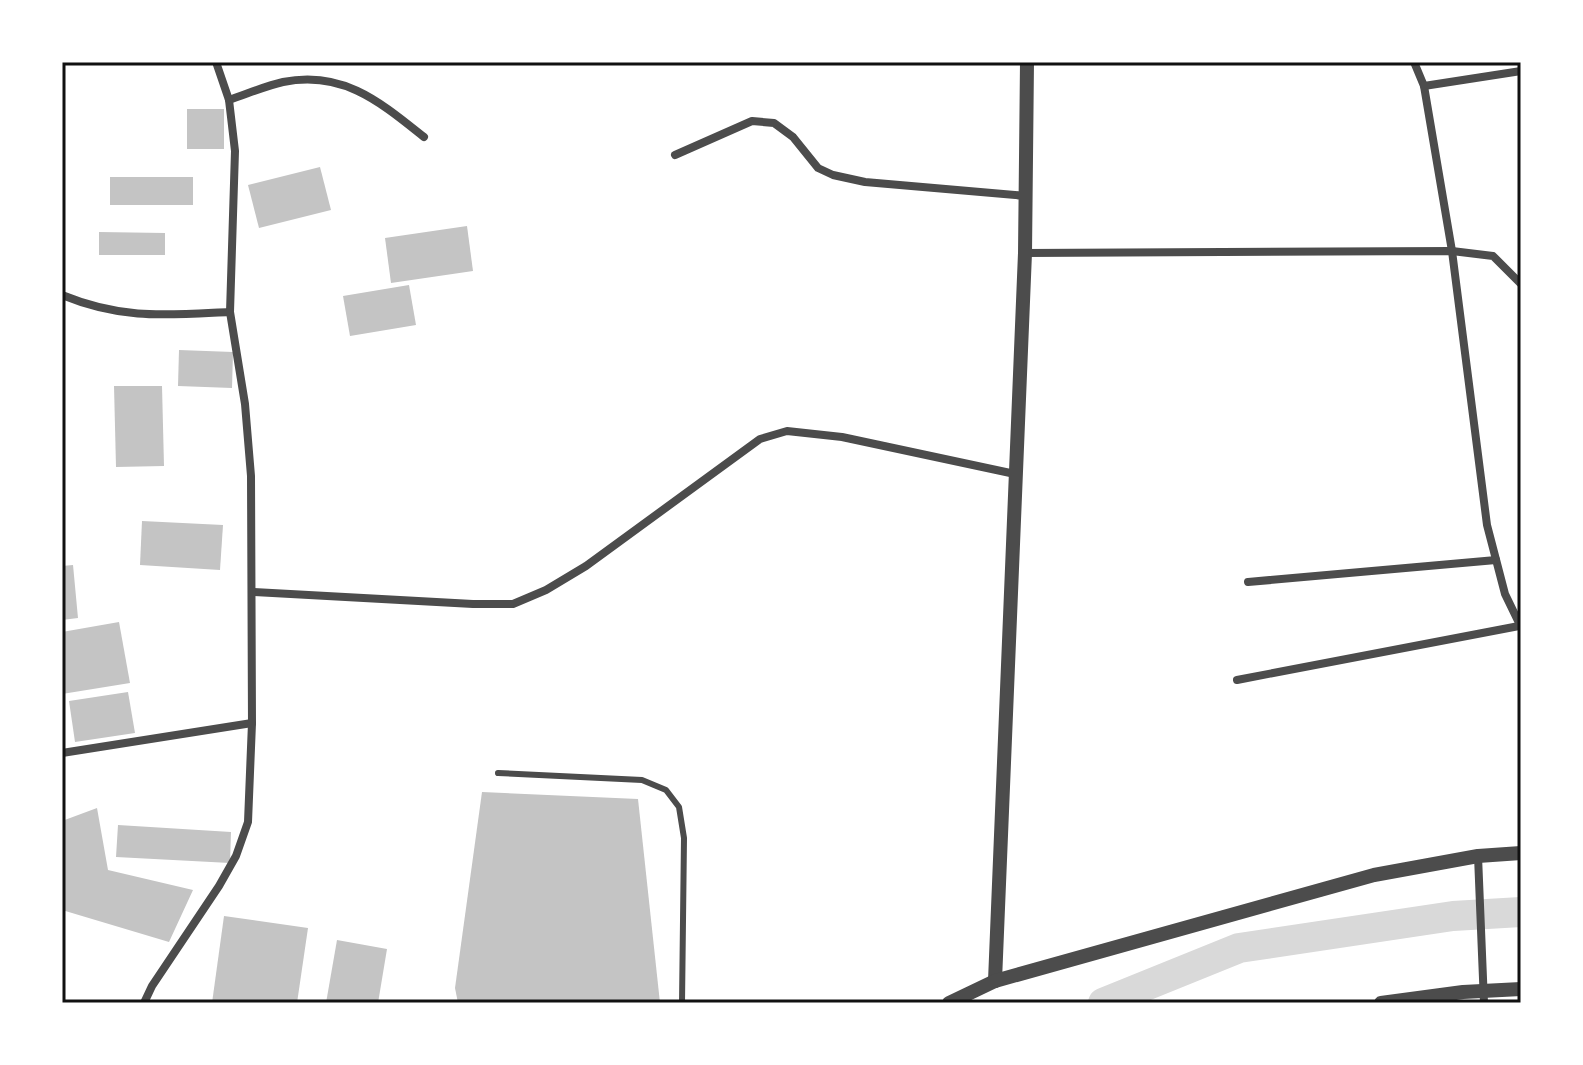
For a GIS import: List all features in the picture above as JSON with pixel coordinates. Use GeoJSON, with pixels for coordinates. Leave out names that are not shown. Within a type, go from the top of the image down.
{"type":"FeatureCollection","features":[{"type":"Feature","properties":{"kind":"street"},"geometry":{"type":"LineString","coordinates":[[144,1003],[236,856],[248,822],[252,723],[251,476],[245,404],[230,312],[235,151],[229,100],[216,62]]}},
{"type":"Feature","properties":{"kind":"street"},"geometry":{"type":"LineString","coordinates":[[995,981],[1025,253],[1027,62]]}},
{"type":"Feature","properties":{"kind":"street"},"geometry":{"type":"LineString","coordinates":[[1237,680],[1520,626],[1505,594],[1487,525],[1452,251],[1424,86],[1414,62]]}},
{"type":"Feature","properties":{"kind":"street"},"geometry":{"type":"LineString","coordinates":[[1424,86],[1521,71]]}},
{"type":"Feature","properties":{"kind":"street"},"geometry":{"type":"LineString","coordinates":[[229,100],[283,82],[315,79],[348,85],[381,103],[424,137]]}},
{"type":"Feature","properties":{"kind":"street"},"geometry":{"type":"LineString","coordinates":[[675,155],[752,121],[774,123],[793,137],[818,168],[833,175],[865,182],[1026,196]]}},
{"type":"Feature","properties":{"kind":"street"},"geometry":{"type":"LineString","coordinates":[[1025,253],[1452,251],[1493,256],[1521,284]]}},
{"type":"Feature","properties":{"kind":"street"},"geometry":{"type":"LineString","coordinates":[[62,295],[112,312],[153,315],[230,312]]}},
{"type":"Feature","properties":{"kind":"street"},"geometry":{"type":"LineString","coordinates":[[253,592],[513,604],[546,590],[586,566],[760,439],[787,431],[842,437],[1015,474]]}},
{"type":"Feature","properties":{"kind":"street"},"geometry":{"type":"LineString","coordinates":[[1248,582],[1496,560]]}},
{"type":"Feature","properties":{"kind":"street"},"geometry":{"type":"LineString","coordinates":[[62,753],[252,723]]}},
{"type":"Feature","properties":{"kind":"street"},"geometry":{"type":"LineString","coordinates":[[949,1003],[995,981],[1374,875],[1478,856],[1521,853]]}},
{"type":"Feature","properties":{"kind":"street"},"geometry":{"type":"LineString","coordinates":[[1478,856],[1484,997]]}},
{"type":"Feature","properties":{"kind":"street"},"geometry":{"type":"LineString","coordinates":[[1381,1003],[1484,997],[1521,989]]}},
{"type":"Feature","properties":{"kind":"lane"},"geometry":{"type":"LineString","coordinates":[[498,773],[642,780],[666,790],[679,807],[684,838],[682,1003]]}},
{"type":"Feature","properties":{"kind":"building"},"geometry":{"type":"Polygon","coordinates":[[[187,109],[224,109],[224,149],[187,149],[187,109]]]}},
{"type":"Feature","properties":{"kind":"building"},"geometry":{"type":"Polygon","coordinates":[[[320,167],[331,210],[259,228],[248,185],[320,167]]]}},
{"type":"Feature","properties":{"kind":"building"},"geometry":{"type":"Polygon","coordinates":[[[110,177],[193,177],[193,205],[110,205],[110,177]]]}},
{"type":"Feature","properties":{"kind":"building"},"geometry":{"type":"Polygon","coordinates":[[[467,226],[473,271],[391,283],[385,238],[467,226]]]}},
{"type":"Feature","properties":{"kind":"building"},"geometry":{"type":"Polygon","coordinates":[[[99,232],[165,233],[165,255],[99,255],[99,232]]]}},
{"type":"Feature","properties":{"kind":"building"},"geometry":{"type":"Polygon","coordinates":[[[409,285],[416,325],[350,336],[343,296],[409,285]]]}},
{"type":"Feature","properties":{"kind":"building"},"geometry":{"type":"Polygon","coordinates":[[[179,350],[233,352],[232,388],[178,386],[179,350]]]}},
{"type":"Feature","properties":{"kind":"building"},"geometry":{"type":"Polygon","coordinates":[[[114,386],[162,386],[164,466],[116,467],[114,386]]]}},
{"type":"Feature","properties":{"kind":"building"},"geometry":{"type":"Polygon","coordinates":[[[142,521],[223,525],[220,570],[140,565],[142,521]]]}},
{"type":"Feature","properties":{"kind":"building"},"geometry":{"type":"Polygon","coordinates":[[[73,565],[78,618],[62,620],[62,566],[73,565]]]}},
{"type":"Feature","properties":{"kind":"building"},"geometry":{"type":"Polygon","coordinates":[[[119,622],[130,683],[62,694],[62,632],[119,622]]]}},
{"type":"Feature","properties":{"kind":"building"},"geometry":{"type":"Polygon","coordinates":[[[128,692],[135,733],[75,742],[69,701],[128,692]]]}},
{"type":"Feature","properties":{"kind":"building"},"geometry":{"type":"Polygon","coordinates":[[[482,792],[638,799],[660,1003],[458,1003],[455,988],[482,792]]]}},
{"type":"Feature","properties":{"kind":"building"},"geometry":{"type":"Polygon","coordinates":[[[97,808],[108,870],[193,890],[169,942],[62,910],[62,821],[97,808]]]}},
{"type":"Feature","properties":{"kind":"building"},"geometry":{"type":"Polygon","coordinates":[[[118,825],[231,832],[230,863],[116,857],[118,825]]]}},
{"type":"Feature","properties":{"kind":"building"},"geometry":{"type":"Polygon","coordinates":[[[224,916],[308,928],[297,1003],[212,1003],[224,916]]]}},
{"type":"Feature","properties":{"kind":"building"},"geometry":{"type":"Polygon","coordinates":[[[337,940],[387,949],[378,1003],[326,1003],[337,940]]]}},
{"type":"Feature","properties":{"kind":"waterway"},"geometry":{"type":"LineString","coordinates":[[1103,1003],[1239,948],[1453,916],[1521,912]]}}]}
